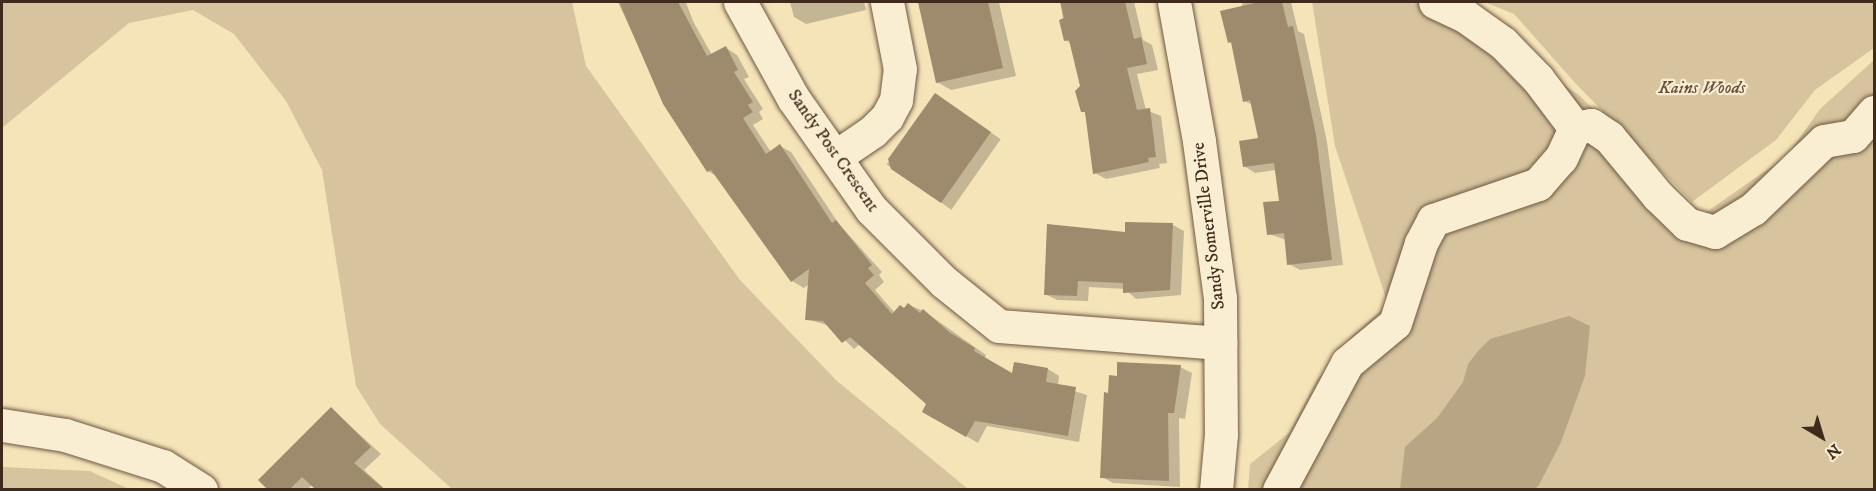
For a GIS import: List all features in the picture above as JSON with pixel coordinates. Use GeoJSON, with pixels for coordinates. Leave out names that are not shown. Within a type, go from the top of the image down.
{"type":"FeatureCollection","features":[{"type":"Feature","properties":{"kind":"street","name":"Sandy Post Crescent"},"geometry":{"type":"LineString","coordinates":[[740,2],[793,98],[871,209],[944,282],[999,326],[1220,343]]}},
{"type":"Feature","properties":{"kind":"street"},"geometry":{"type":"LineString","coordinates":[[835,157],[873,131],[887,117],[896,100],[900,69],[887,2]]}},
{"type":"Feature","properties":{"kind":"street","name":"Sandy Somerville Drive"},"geometry":{"type":"LineString","coordinates":[[1174,2],[1199,141],[1220,298],[1216,489]]}},
{"type":"Feature","properties":{"kind":"street"},"geometry":{"type":"LineString","coordinates":[[1435,2],[1465,16],[1503,43],[1538,79],[1575,128]]}},
{"type":"Feature","properties":{"kind":"street"},"geometry":{"type":"LineString","coordinates":[[1575,128],[1591,124],[1609,137],[1658,196],[1686,224],[1715,232],[1754,208],[1824,141],[1853,136],[1875,112]]}},
{"type":"Feature","properties":{"kind":"street"},"geometry":{"type":"LineString","coordinates":[[1279,489],[1347,363],[1395,323],[1421,243],[1433,220],[1538,184],[1561,158],[1575,128]]}},
{"type":"Feature","properties":{"kind":"street"},"geometry":{"type":"LineString","coordinates":[[2,425],[65,435],[164,466],[201,489]]}},
{"type":"Feature","properties":{"kind":"green space"},"geometry":{"type":"Polygon","coordinates":[[[2,2],[572,2],[586,66],[740,280],[837,381],[968,489],[452,489],[380,424],[356,386],[322,170],[286,101],[234,34],[193,10],[129,23],[2,128],[2,2]]]}},
{"type":"Feature","properties":{"kind":"green space"},"geometry":{"type":"Polygon","coordinates":[[[1312,2],[1447,2],[1580,96],[1699,217],[1787,156],[1820,109],[1874,60],[1874,489],[1248,490],[1250,464],[1289,433],[1317,380],[1352,336],[1388,304],[1335,146],[1312,2]]]}},
{"type":"Feature","properties":{"kind":"green space","name":"Kains Woods"},"geometry":{"type":"Polygon","coordinates":[[[1484,2],[1874,2],[1874,48],[1815,90],[1776,140],[1692,202],[1576,84],[1514,14],[1484,2]]]}},
{"type":"Feature","properties":{"kind":"green space"},"geometry":{"type":"Polygon","coordinates":[[[2,467],[90,471],[129,489],[2,489],[2,467]]]}},
{"type":"Feature","properties":{"kind":"shaded area"},"geometry":{"type":"Polygon","coordinates":[[[1569,316],[1590,326],[1585,376],[1561,442],[1539,485],[1534,490],[1400,489],[1405,447],[1437,418],[1463,382],[1468,364],[1479,350],[1490,339],[1569,316]]]}},
{"type":"Feature","properties":{"kind":"building"},"geometry":{"type":"Polygon","coordinates":[[[619,2],[678,2],[707,56],[726,46],[738,70],[734,72],[753,102],[748,105],[753,112],[743,118],[766,154],[780,144],[832,223],[836,220],[872,265],[868,268],[874,275],[865,283],[892,314],[900,305],[904,308],[908,303],[920,313],[923,309],[949,332],[975,348],[974,351],[1012,373],[1014,362],[1048,368],[1046,382],[1076,387],[1068,436],[975,421],[966,437],[922,412],[926,404],[850,337],[842,343],[823,321],[805,320],[809,269],[791,282],[711,170],[707,172],[663,104],[619,2]]]}},
{"type":"Feature","properties":{"kind":"building"},"geometry":{"type":"Polygon","coordinates":[[[918,2],[988,2],[1003,68],[936,83],[918,2]]]}},
{"type":"Feature","properties":{"kind":"building"},"geometry":{"type":"Polygon","coordinates":[[[1060,2],[1125,2],[1134,39],[1141,37],[1147,64],[1127,68],[1137,110],[1150,108],[1156,157],[1148,158],[1149,162],[1093,174],[1085,112],[1081,112],[1075,91],[1080,86],[1069,40],[1064,41],[1059,20],[1064,18],[1060,2]]]}},
{"type":"Feature","properties":{"kind":"building"},"geometry":{"type":"Polygon","coordinates":[[[1259,2],[1282,2],[1288,27],[1293,26],[1316,135],[1332,260],[1287,265],[1284,233],[1267,235],[1263,202],[1279,201],[1274,163],[1243,167],[1239,141],[1258,138],[1250,100],[1243,102],[1231,42],[1228,43],[1220,11],[1259,2]]]}},
{"type":"Feature","properties":{"kind":"building"},"geometry":{"type":"Polygon","coordinates":[[[935,93],[991,132],[941,203],[891,169],[888,159],[935,93]]]}},
{"type":"Feature","properties":{"kind":"building"},"geometry":{"type":"Polygon","coordinates":[[[1125,222],[1173,223],[1170,290],[1123,293],[1123,283],[1078,281],[1077,296],[1044,295],[1047,224],[1125,232],[1125,222]]]}},
{"type":"Feature","properties":{"kind":"building"},"geometry":{"type":"Polygon","coordinates":[[[1117,362],[1181,365],[1174,413],[1168,413],[1169,481],[1100,478],[1104,392],[1108,393],[1109,375],[1117,376],[1117,362]]]}},
{"type":"Feature","properties":{"kind":"building"},"geometry":{"type":"Polygon","coordinates":[[[331,407],[371,447],[354,463],[384,489],[315,489],[302,477],[290,489],[267,489],[258,480],[331,407]]]}}]}
